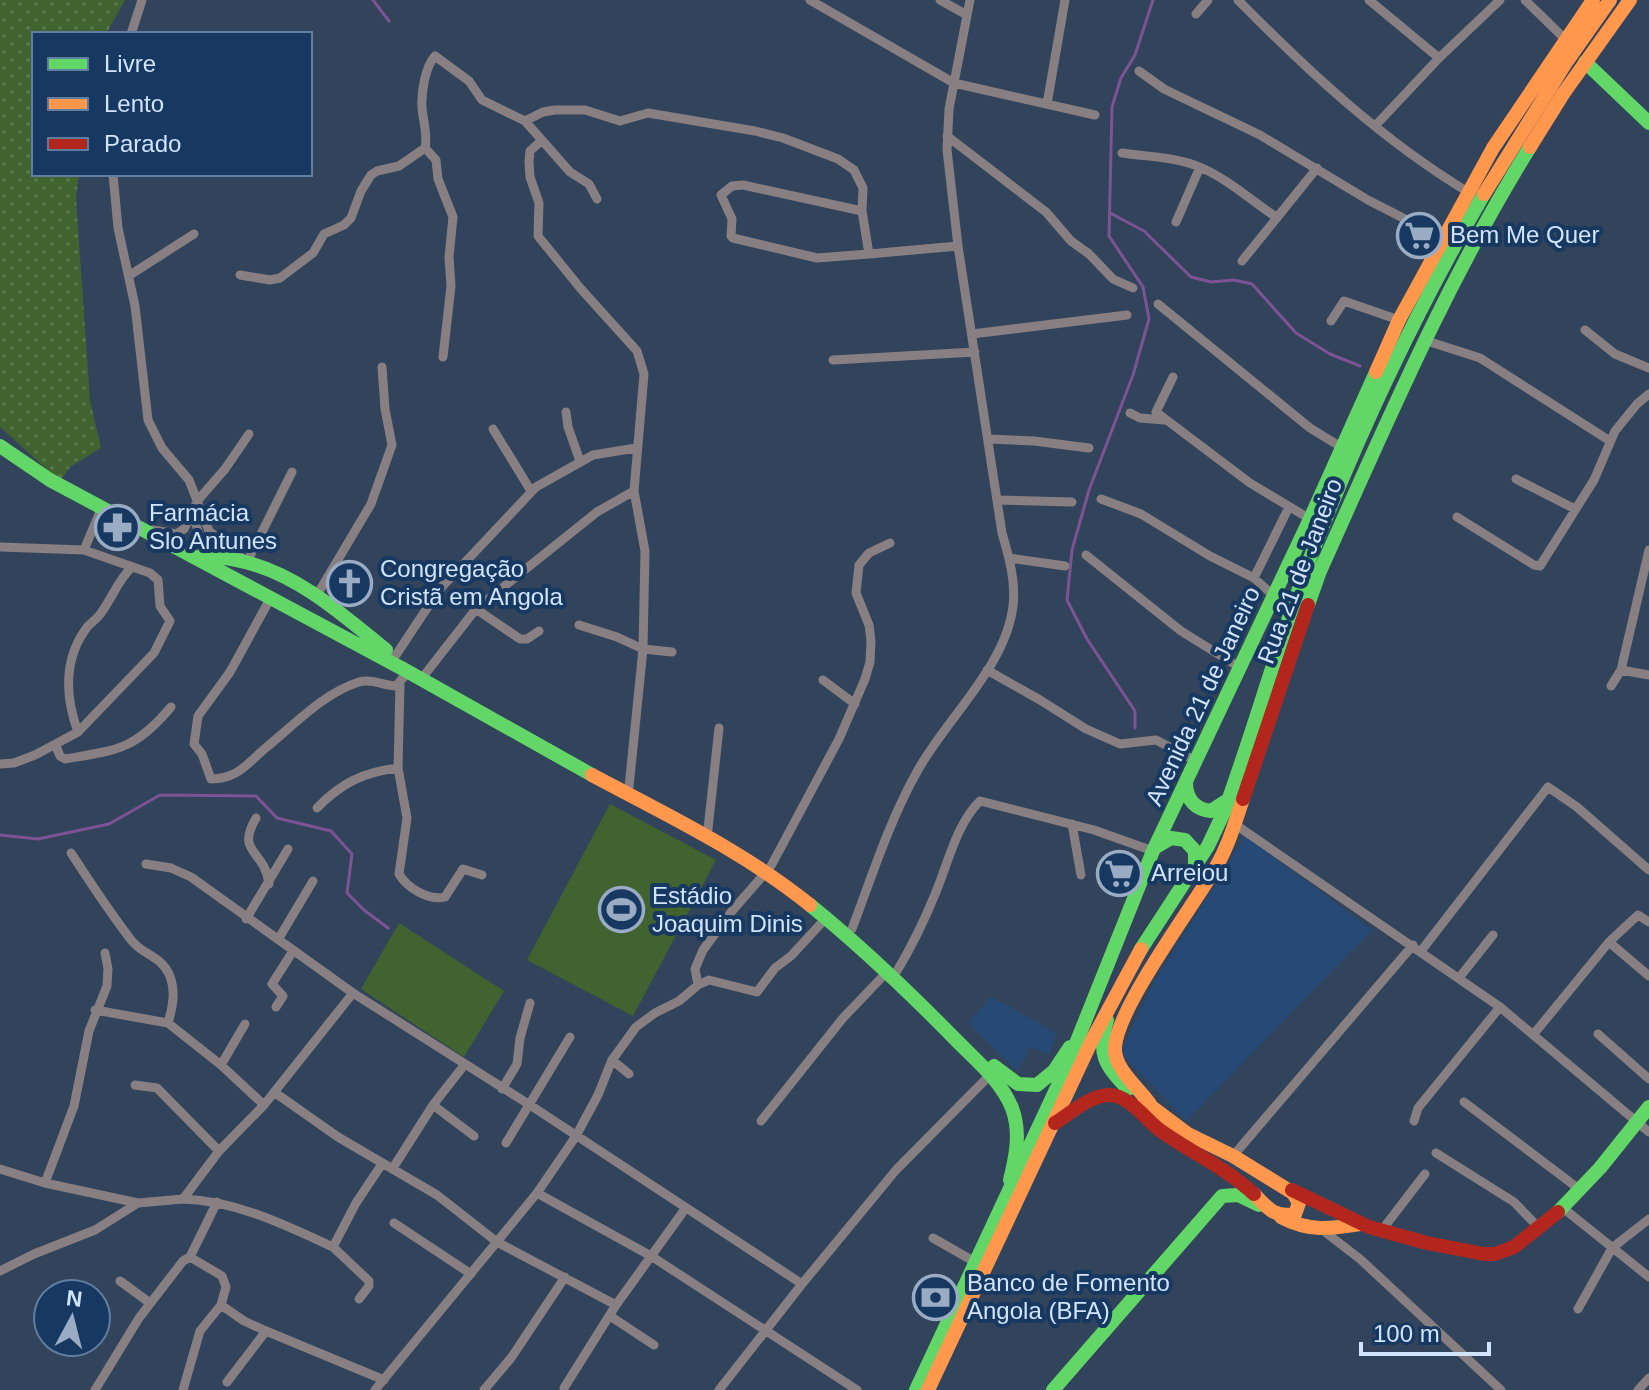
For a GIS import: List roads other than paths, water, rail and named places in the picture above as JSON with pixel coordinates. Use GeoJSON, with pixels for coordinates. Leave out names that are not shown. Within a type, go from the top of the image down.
{"type":"FeatureCollection","features":[{"type":"Feature","properties":{"kind":"street"},"geometry":{"type":"LineString","coordinates":[[132,32],[142,0]]}},
{"type":"Feature","properties":{"kind":"street"},"geometry":{"type":"LineString","coordinates":[[810,0],[954,83],[1095,115]]}},
{"type":"Feature","properties":{"kind":"street"},"geometry":{"type":"LineString","coordinates":[[940,0],[967,15]]}},
{"type":"Feature","properties":{"kind":"street"},"geometry":{"type":"LineString","coordinates":[[852,929],[917,771],[1000,650],[1010,618],[1013,583],[958,246],[947,136],[970,0]]}},
{"type":"Feature","properties":{"kind":"street"},"geometry":{"type":"LineString","coordinates":[[1047,104],[1065,0]]}},
{"type":"Feature","properties":{"kind":"street"},"geometry":{"type":"LineString","coordinates":[[1196,14],[1208,0]]}},
{"type":"Feature","properties":{"kind":"street"},"geometry":{"type":"LineString","coordinates":[[1238,0],[1282,45],[1403,151],[1468,192]]}},
{"type":"Feature","properties":{"kind":"street"},"geometry":{"type":"LineString","coordinates":[[1369,0],[1439,58]]}},
{"type":"Feature","properties":{"kind":"street"},"geometry":{"type":"LineString","coordinates":[[1375,126],[1439,58],[1500,0]]}},
{"type":"Feature","properties":{"kind":"street"},"geometry":{"type":"LineString","coordinates":[[1525,0],[1565,39],[1593,0]]}},
{"type":"Feature","properties":{"kind":"street","name":"Avenida 21 de Janeiro"},"geometry":{"type":"LineString","coordinates":[[928,1390],[1116,994],[1137,955],[1208,846],[1229,799],[1314,548],[1435,280],[1491,178],[1564,62],[1610,0]]}},
{"type":"Feature","properties":{"kind":"street","name":"Rua 21 de Janeiro"},"geometry":{"type":"LineString","coordinates":[[1150,1104],[1121,1067],[1115,1048],[1119,1029],[1210,880],[1236,825],[1285,667],[1320,571],[1458,270],[1498,198],[1585,62],[1630,0]]}},
{"type":"Feature","properties":{"kind":"street","name":"Avenida 21 de Janeiro"},"geometry":{"type":"LineString","coordinates":[[916,1390],[1067,1066],[1155,849],[1310,519],[1399,320],[1468,192],[1565,39]]}},
{"type":"Feature","properties":{"kind":"street"},"geometry":{"type":"LineString","coordinates":[[443,357],[451,286],[449,257],[453,217],[438,179],[436,160],[425,148],[422,104],[430,62],[435,56],[469,81],[482,100],[525,121],[570,172],[589,184],[597,199]]}},
{"type":"Feature","properties":{"kind":"street"},"geometry":{"type":"LineString","coordinates":[[1585,62],[1649,123]]}},
{"type":"Feature","properties":{"kind":"street"},"geometry":{"type":"LineString","coordinates":[[1139,71],[1164,89],[1260,135],[1368,200],[1442,238]]}},
{"type":"Feature","properties":{"kind":"street"},"geometry":{"type":"LineString","coordinates":[[525,121],[555,110],[585,110],[620,121],[648,113],[783,138],[838,159],[854,170],[863,188],[862,211],[869,254]]}},
{"type":"Feature","properties":{"kind":"street"},"geometry":{"type":"LineString","coordinates":[[947,136],[1046,212],[1071,241],[1089,254],[1113,279],[1133,288]]}},
{"type":"Feature","properties":{"kind":"street"},"geometry":{"type":"LineString","coordinates":[[541,141],[530,151],[529,162],[530,177],[539,203],[537,234],[637,351],[644,386],[634,491],[645,551],[643,649],[629,787]]}},
{"type":"Feature","properties":{"kind":"street"},"geometry":{"type":"LineString","coordinates":[[240,275],[270,280],[280,278],[313,253],[324,234],[344,225],[351,218],[371,175],[399,166],[425,148]]}},
{"type":"Feature","properties":{"kind":"street"},"geometry":{"type":"LineString","coordinates":[[1122,153],[1200,167],[1276,217]]}},
{"type":"Feature","properties":{"kind":"street"},"geometry":{"type":"LineString","coordinates":[[1176,222],[1200,167]]}},
{"type":"Feature","properties":{"kind":"street"},"geometry":{"type":"LineString","coordinates":[[1242,261],[1317,168]]}},
{"type":"Feature","properties":{"kind":"street"},"geometry":{"type":"LineString","coordinates":[[113,176],[118,228],[130,275],[148,420],[162,448],[189,480],[209,531],[247,562]]}},
{"type":"Feature","properties":{"kind":"street"},"geometry":{"type":"LineString","coordinates":[[862,211],[743,185],[732,186],[721,195],[732,219],[733,238],[817,258],[958,246]]}},
{"type":"Feature","properties":{"kind":"street"},"geometry":{"type":"LineString","coordinates":[[130,275],[194,234]]}},
{"type":"Feature","properties":{"kind":"street"},"geometry":{"type":"LineString","coordinates":[[1331,321],[1344,301],[1399,320]]}},
{"type":"Feature","properties":{"kind":"street"},"geometry":{"type":"LineString","coordinates":[[1158,304],[1310,428],[1341,447]]}},
{"type":"Feature","properties":{"kind":"street"},"geometry":{"type":"LineString","coordinates":[[972,334],[1127,315]]}},
{"type":"Feature","properties":{"kind":"street"},"geometry":{"type":"LineString","coordinates":[[1585,330],[1615,354],[1649,368]]}},
{"type":"Feature","properties":{"kind":"street"},"geometry":{"type":"LineString","coordinates":[[1424,340],[1480,358],[1610,441]]}},
{"type":"Feature","properties":{"kind":"street"},"geometry":{"type":"LineString","coordinates":[[833,360],[975,352]]}},
{"type":"Feature","properties":{"kind":"street"},"geometry":{"type":"LineString","coordinates":[[313,592],[371,504],[392,445],[382,367]]}},
{"type":"Feature","properties":{"kind":"street"},"geometry":{"type":"LineString","coordinates":[[1173,377],[1156,412],[1310,519]]}},
{"type":"Feature","properties":{"kind":"street"},"geometry":{"type":"LineString","coordinates":[[1457,517],[1540,566],[1600,468],[1610,441],[1624,419],[1649,394]]}},
{"type":"Feature","properties":{"kind":"street"},"geometry":{"type":"LineString","coordinates":[[566,412],[580,461]]}},
{"type":"Feature","properties":{"kind":"street"},"geometry":{"type":"LineString","coordinates":[[1130,413],[1140,418],[1164,420]]}},
{"type":"Feature","properties":{"kind":"street"},"geometry":{"type":"LineString","coordinates":[[493,429],[531,491]]}},
{"type":"Feature","properties":{"kind":"street"},"geometry":{"type":"LineString","coordinates":[[144,529],[176,534],[184,529],[198,500],[225,469],[249,434]]}},
{"type":"Feature","properties":{"kind":"street"},"geometry":{"type":"LineString","coordinates":[[988,439],[1089,448]]}},
{"type":"Feature","properties":{"kind":"street"},"geometry":{"type":"LineString","coordinates":[[0,446],[15,459],[62,487],[305,617],[404,678],[769,869],[891,972],[1004,1076],[1023,1087],[1036,1086],[1051,1076],[1085,1017]]}},
{"type":"Feature","properties":{"kind":"street"},"geometry":{"type":"LineString","coordinates":[[396,655],[439,590],[531,491],[580,461],[605,451],[636,448]]}},
{"type":"Feature","properties":{"kind":"street"},"geometry":{"type":"LineString","coordinates":[[247,562],[292,472]]}},
{"type":"Feature","properties":{"kind":"street"},"geometry":{"type":"LineString","coordinates":[[1516,479],[1575,509]]}},
{"type":"Feature","properties":{"kind":"street"},"geometry":{"type":"LineString","coordinates":[[426,673],[476,609],[597,512],[634,491]]}},
{"type":"Feature","properties":{"kind":"street"},"geometry":{"type":"LineString","coordinates":[[1101,499],[1141,514],[1210,556],[1254,578],[1274,596]]}},
{"type":"Feature","properties":{"kind":"street"},"geometry":{"type":"LineString","coordinates":[[998,500],[1072,502]]}},
{"type":"Feature","properties":{"kind":"street"},"geometry":{"type":"LineString","coordinates":[[84,550],[102,507]]}},
{"type":"Feature","properties":{"kind":"street"},"geometry":{"type":"LineString","coordinates":[[1254,578],[1289,507]]}},
{"type":"Feature","properties":{"kind":"street"},"geometry":{"type":"LineString","coordinates":[[193,515],[200,537],[226,574]]}},
{"type":"Feature","properties":{"kind":"street"},"geometry":{"type":"LineString","coordinates":[[698,985],[695,969],[703,950],[769,869],[855,704],[870,662],[871,641],[869,625],[856,593],[859,565],[869,553],[890,543]]}},
{"type":"Feature","properties":{"kind":"street"},"geometry":{"type":"LineString","coordinates":[[0,547],[84,550],[150,573],[158,580],[160,606],[169,618],[170,626],[154,653],[78,732],[56,746],[14,763],[0,764]]}},
{"type":"Feature","properties":{"kind":"street"},"geometry":{"type":"LineString","coordinates":[[179,549],[247,562],[313,592],[363,634],[396,655],[708,829],[852,929],[1008,1098],[1018,1127],[1017,1150],[1007,1192]]}},
{"type":"Feature","properties":{"kind":"street"},"geometry":{"type":"LineString","coordinates":[[1611,686],[1621,670],[1649,550]]}},
{"type":"Feature","properties":{"kind":"street"},"geometry":{"type":"LineString","coordinates":[[1086,555],[1181,631],[1239,667]]}},
{"type":"Feature","properties":{"kind":"street"},"geometry":{"type":"LineString","coordinates":[[1009,558],[1065,566]]}},
{"type":"Feature","properties":{"kind":"street"},"geometry":{"type":"LineString","coordinates":[[78,732],[68,707],[67,677],[78,643],[132,567]]}},
{"type":"Feature","properties":{"kind":"street"},"geometry":{"type":"LineString","coordinates":[[277,575],[281,582],[280,589],[270,599],[230,672],[198,716],[194,744],[211,779],[234,775],[247,767],[325,699],[363,681],[392,686],[404,678]]}},
{"type":"Feature","properties":{"kind":"street"},"geometry":{"type":"LineString","coordinates":[[305,617],[294,600],[299,593],[313,592]]}},
{"type":"Feature","properties":{"kind":"street"},"geometry":{"type":"LineString","coordinates":[[476,609],[520,639],[527,639],[539,631]]}},
{"type":"Feature","properties":{"kind":"street"},"geometry":{"type":"LineString","coordinates":[[579,625],[643,649],[672,652]]}},
{"type":"Feature","properties":{"kind":"street"},"geometry":{"type":"LineString","coordinates":[[987,670],[1086,729],[1120,744],[1156,740],[1196,761]]}},
{"type":"Feature","properties":{"kind":"street"},"geometry":{"type":"LineString","coordinates":[[1621,670],[1649,674]]}},
{"type":"Feature","properties":{"kind":"street"},"geometry":{"type":"LineString","coordinates":[[404,678],[398,768],[407,818],[398,871],[401,879],[414,889],[442,898],[463,869],[482,875]]}},
{"type":"Feature","properties":{"kind":"street"},"geometry":{"type":"LineString","coordinates":[[823,680],[855,704]]}},
{"type":"Feature","properties":{"kind":"street"},"geometry":{"type":"LineString","coordinates":[[56,746],[60,756],[65,759],[119,749],[152,730],[171,707]]}},
{"type":"Feature","properties":{"kind":"street"},"geometry":{"type":"LineString","coordinates":[[708,829],[719,728]]}},
{"type":"Feature","properties":{"kind":"street"},"geometry":{"type":"LineString","coordinates":[[317,808],[345,783],[373,771],[398,768]]}},
{"type":"Feature","properties":{"kind":"street"},"geometry":{"type":"LineString","coordinates":[[1186,783],[1191,804],[1204,811],[1217,809],[1229,799]]}},
{"type":"Feature","properties":{"kind":"street"},"geometry":{"type":"LineString","coordinates":[[1233,1156],[1417,948],[1547,787],[1577,807],[1649,870]]}},
{"type":"Feature","properties":{"kind":"street"},"geometry":{"type":"LineString","coordinates":[[761,1121],[843,1018],[891,972],[912,946],[952,850],[977,803],[982,801],[1072,824],[1155,849],[1161,841],[1175,836],[1189,841],[1197,854],[1195,868]]}},
{"type":"Feature","properties":{"kind":"street"},"geometry":{"type":"LineString","coordinates":[[256,818],[247,841],[266,869],[269,884]]}},
{"type":"Feature","properties":{"kind":"street"},"geometry":{"type":"LineString","coordinates":[[1072,824],[1081,875]]}},
{"type":"Feature","properties":{"kind":"street"},"geometry":{"type":"LineString","coordinates":[[1236,825],[1500,1007],[1643,1127]]}},
{"type":"Feature","properties":{"kind":"street"},"geometry":{"type":"LineString","coordinates":[[246,919],[288,849]]}},
{"type":"Feature","properties":{"kind":"street"},"geometry":{"type":"LineString","coordinates":[[71,853],[134,945],[158,959],[165,967],[173,986],[174,999],[168,1023]]}},
{"type":"Feature","properties":{"kind":"street"},"geometry":{"type":"LineString","coordinates":[[146,864],[181,872],[246,919],[279,938],[353,993],[802,1284]]}},
{"type":"Feature","properties":{"kind":"street"},"geometry":{"type":"LineString","coordinates":[[279,938],[313,881]]}},
{"type":"Feature","properties":{"kind":"street"},"geometry":{"type":"LineString","coordinates":[[1533,1035],[1609,942],[1638,915],[1649,922]]}},
{"type":"Feature","properties":{"kind":"street"},"geometry":{"type":"LineString","coordinates":[[375,1390],[537,1193],[576,1136],[612,1060],[636,1027],[679,1001],[698,985],[714,980],[757,992],[775,968],[791,956],[826,918]]}},
{"type":"Feature","properties":{"kind":"street"},"geometry":{"type":"LineString","coordinates":[[1459,978],[1493,935]]}},
{"type":"Feature","properties":{"kind":"street"},"geometry":{"type":"LineString","coordinates":[[1609,942],[1649,976]]}},
{"type":"Feature","properties":{"kind":"street"},"geometry":{"type":"LineString","coordinates":[[276,1007],[283,996],[272,984],[293,951]]}},
{"type":"Feature","properties":{"kind":"street"},"geometry":{"type":"LineString","coordinates":[[45,1183],[74,1106],[95,1010],[107,986],[105,953]]}},
{"type":"Feature","properties":{"kind":"street"},"geometry":{"type":"LineString","coordinates":[[183,1199],[219,1151],[264,1105],[353,993]]}},
{"type":"Feature","properties":{"kind":"street"},"geometry":{"type":"LineString","coordinates":[[1055,1123],[1094,1098],[1116,1096],[1133,1106],[1160,1130],[1237,1178],[1273,1213],[1290,1216],[1298,1209],[1299,1203],[1293,1193],[1233,1156],[1188,1134],[1134,1095],[1113,1073],[1100,1049],[1116,994]]}},
{"type":"Feature","properties":{"kind":"street"},"geometry":{"type":"LineString","coordinates":[[502,1089],[517,1064],[520,1038],[530,1003]]}},
{"type":"Feature","properties":{"kind":"street"},"geometry":{"type":"LineString","coordinates":[[1414,1121],[1418,1108],[1500,1007]]}},
{"type":"Feature","properties":{"kind":"street"},"geometry":{"type":"LineString","coordinates":[[95,1010],[168,1023],[221,1065],[264,1105]]}},
{"type":"Feature","properties":{"kind":"street"},"geometry":{"type":"LineString","coordinates":[[221,1065],[245,1024]]}},
{"type":"Feature","properties":{"kind":"street"},"geometry":{"type":"LineString","coordinates":[[1598,1034],[1649,1079]]}},
{"type":"Feature","properties":{"kind":"street"},"geometry":{"type":"LineString","coordinates":[[506,1143],[570,1037]]}},
{"type":"Feature","properties":{"kind":"street"},"geometry":{"type":"LineString","coordinates":[[612,1060],[629,1074]]}},
{"type":"Feature","properties":{"kind":"street"},"geometry":{"type":"LineString","coordinates":[[393,1168],[433,1105],[465,1064]]}},
{"type":"Feature","properties":{"kind":"street"},"geometry":{"type":"LineString","coordinates":[[719,1390],[896,1170],[990,1075]]}},
{"type":"Feature","properties":{"kind":"street"},"geometry":{"type":"LineString","coordinates":[[135,1085],[157,1088],[219,1151]]}},
{"type":"Feature","properties":{"kind":"street"},"geometry":{"type":"LineString","coordinates":[[274,1092],[338,1137],[437,1195],[497,1242],[616,1305]]}},
{"type":"Feature","properties":{"kind":"street"},"geometry":{"type":"LineString","coordinates":[[1464,1102],[1579,1189]]}},
{"type":"Feature","properties":{"kind":"street"},"geometry":{"type":"LineString","coordinates":[[433,1105],[474,1136]]}},
{"type":"Feature","properties":{"kind":"street"},"geometry":{"type":"LineString","coordinates":[[1275,1182],[1360,1224],[1458,1251],[1483,1255],[1504,1251],[1540,1229],[1563,1208],[1643,1127],[1649,1107]]}},
{"type":"Feature","properties":{"kind":"street"},"geometry":{"type":"LineString","coordinates":[[1436,1153],[1514,1202],[1540,1229]]}},
{"type":"Feature","properties":{"kind":"street"},"geometry":{"type":"LineString","coordinates":[[333,1247],[360,1195],[382,1164]]}},
{"type":"Feature","properties":{"kind":"street"},"geometry":{"type":"LineString","coordinates":[[1,1170],[138,1203],[183,1199],[217,1202],[266,1217],[333,1247],[369,1281],[369,1286],[359,1299]]}},
{"type":"Feature","properties":{"kind":"street"},"geometry":{"type":"LineString","coordinates":[[1382,1230],[1425,1174]]}},
{"type":"Feature","properties":{"kind":"street"},"geometry":{"type":"LineString","coordinates":[[537,1193],[651,1256],[857,1390]]}},
{"type":"Feature","properties":{"kind":"street"},"geometry":{"type":"LineString","coordinates":[[1053,1390],[1222,1196],[1229,1194],[1247,1198],[1304,1230],[1325,1232],[1360,1224]]}},
{"type":"Feature","properties":{"kind":"street"},"geometry":{"type":"LineString","coordinates":[[95,1390],[150,1303],[183,1261],[190,1257],[217,1202]]}},
{"type":"Feature","properties":{"kind":"street"},"geometry":{"type":"LineString","coordinates":[[0,1271],[95,1230],[138,1203]]}},
{"type":"Feature","properties":{"kind":"street"},"geometry":{"type":"LineString","coordinates":[[1563,1208],[1649,1277]]}},
{"type":"Feature","properties":{"kind":"street"},"geometry":{"type":"LineString","coordinates":[[564,1388],[616,1305],[685,1209]]}},
{"type":"Feature","properties":{"kind":"street"},"geometry":{"type":"LineString","coordinates":[[1578,1309],[1612,1248],[1649,1219]]}},
{"type":"Feature","properties":{"kind":"street"},"geometry":{"type":"LineString","coordinates":[[394,1223],[471,1274]]}},
{"type":"Feature","properties":{"kind":"street"},"geometry":{"type":"LineString","coordinates":[[1325,1232],[1360,1259],[1501,1390]]}},
{"type":"Feature","properties":{"kind":"street"},"geometry":{"type":"LineString","coordinates":[[933,1238],[975,1262]]}},
{"type":"Feature","properties":{"kind":"street"},"geometry":{"type":"LineString","coordinates":[[183,1390],[200,1331],[221,1305],[226,1287],[222,1276],[190,1257]]}},
{"type":"Feature","properties":{"kind":"street"},"geometry":{"type":"LineString","coordinates":[[484,1390],[511,1358],[565,1277]]}},
{"type":"Feature","properties":{"kind":"street"},"geometry":{"type":"LineString","coordinates":[[120,1281],[150,1303]]}},
{"type":"Feature","properties":{"kind":"street"},"geometry":{"type":"LineString","coordinates":[[221,1305],[244,1321],[384,1380]]}},
{"type":"Feature","properties":{"kind":"street"},"geometry":{"type":"LineString","coordinates":[[610,1316],[654,1345]]}},
{"type":"Feature","properties":{"kind":"street"},"geometry":{"type":"LineString","coordinates":[[227,1382],[266,1331]]}},
{"type":"Feature","properties":{"kind":"waterway"},"geometry":{"type":"LineString","coordinates":[[373,0],[389,21]]}},
{"type":"Feature","properties":{"kind":"waterway"},"geometry":{"type":"LineString","coordinates":[[1135,728],[1135,711],[1087,639],[1067,600],[1072,550],[1089,490],[1133,375],[1149,319],[1143,287],[1109,236],[1112,107],[1121,78],[1135,55],[1153,0]]}},
{"type":"Feature","properties":{"kind":"waterway"},"geometry":{"type":"LineString","coordinates":[[1110,213],[1144,231],[1191,277],[1211,282],[1234,280],[1252,284],[1296,333],[1330,354],[1360,366]]}},
{"type":"Feature","properties":{"kind":"waterway"},"geometry":{"type":"LineString","coordinates":[[0,835],[38,839],[109,824],[160,795],[256,796],[277,818],[331,831],[352,854],[347,893],[388,928]]}},
{"type":"Feature","properties":{"kind":"place","name":"Bem Me Quer"},"geometry":{"type":"Point","coordinates":[1419,235]}},
{"type":"Feature","properties":{"kind":"place","name":"Farmácia Slo Antunes"},"geometry":{"type":"Point","coordinates":[118,527]}},
{"type":"Feature","properties":{"kind":"place","name":"Congregação Cristã em Angola"},"geometry":{"type":"Point","coordinates":[349,583]}},
{"type":"Feature","properties":{"kind":"place","name":"Arreiou"},"geometry":{"type":"Point","coordinates":[1120,873]}},
{"type":"Feature","properties":{"kind":"place","name":"Estádio Joaquim Dinis"},"geometry":{"type":"Point","coordinates":[621,910]}},
{"type":"Feature","properties":{"kind":"place","name":"Banco de Fomento Angola (BFA)"},"geometry":{"type":"Point","coordinates":[936,1297]}}]}
